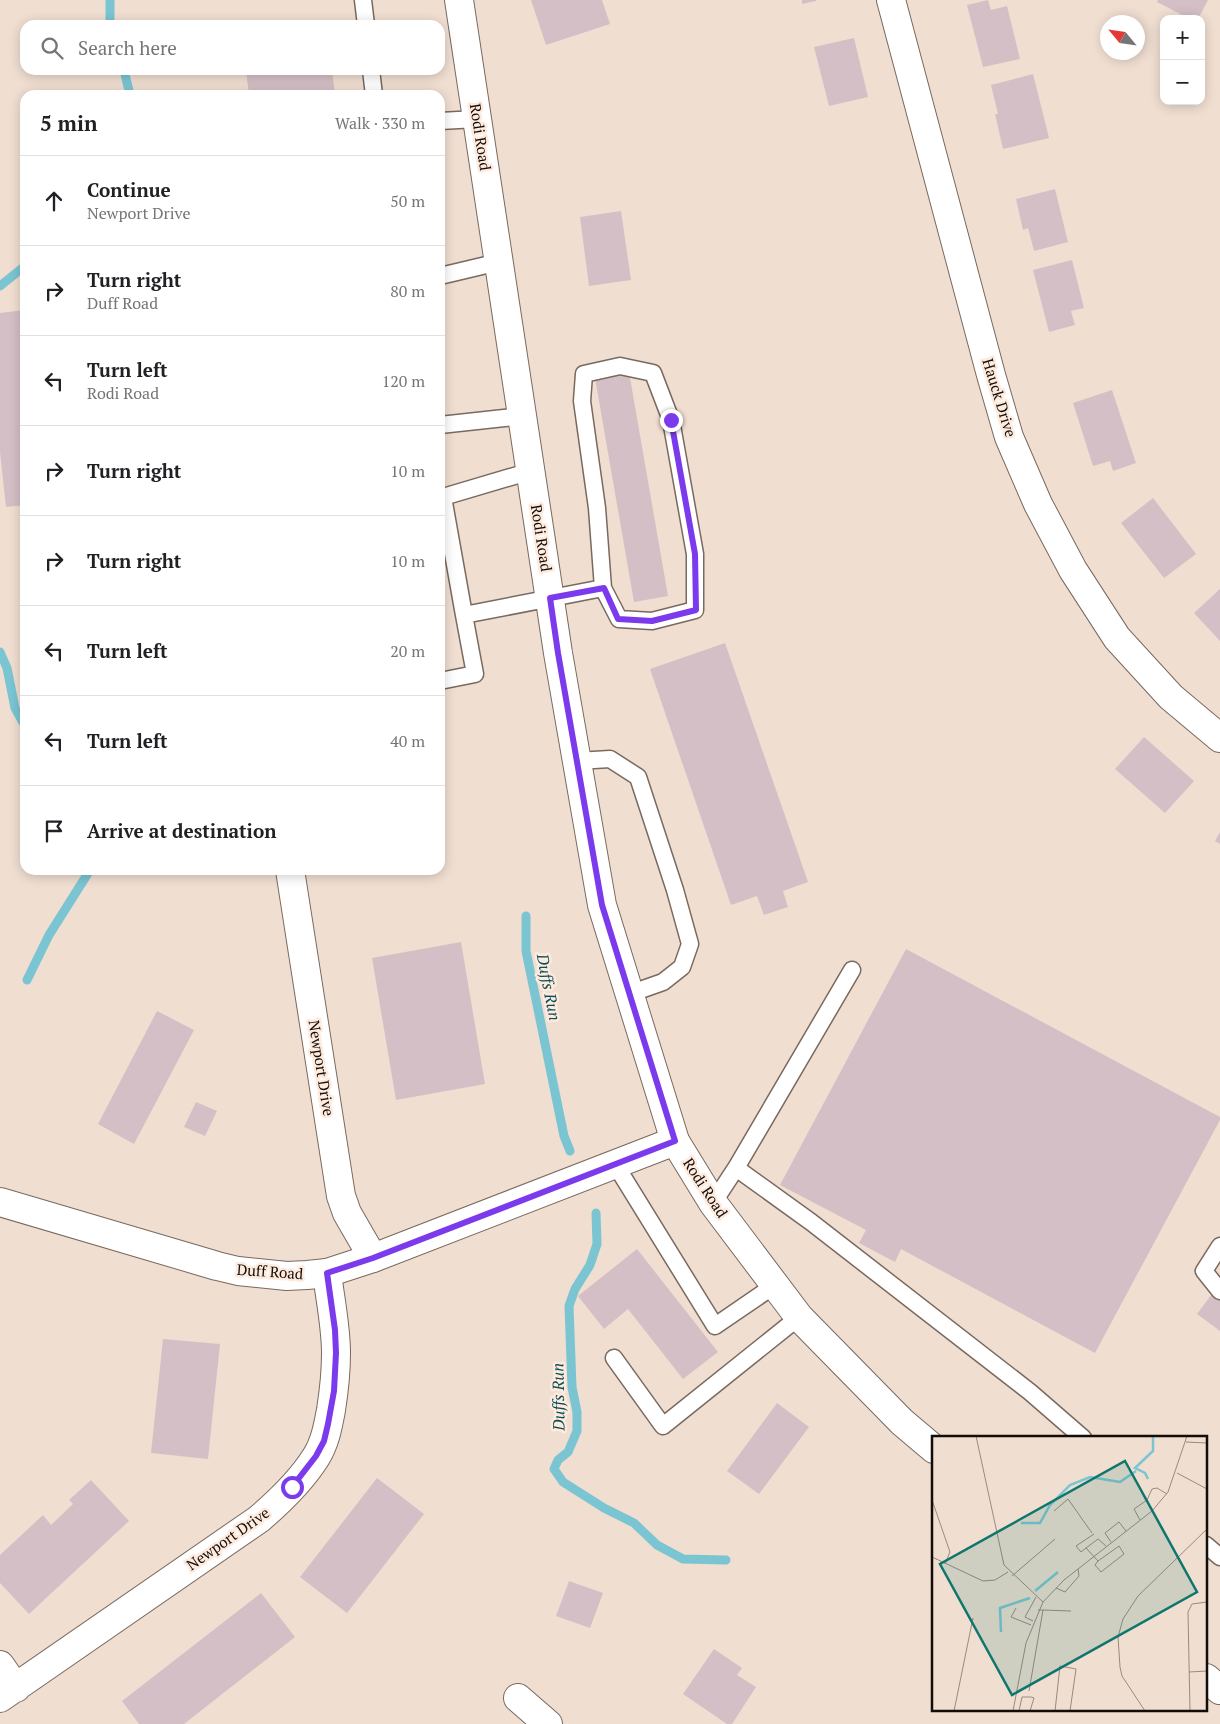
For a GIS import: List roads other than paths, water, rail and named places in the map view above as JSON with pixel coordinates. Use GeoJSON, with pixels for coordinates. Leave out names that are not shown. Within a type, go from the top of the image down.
{"type":"FeatureCollection","features":[{"type":"Feature","properties":{"kind":"street","name":"Rodi Road"},"geometry":{"type":"LineString","coordinates":[[459,0],[550,598],[602,905],[675,1141],[714,1203],[799,1317],[902,1422],[932,1447]]}},
{"type":"Feature","properties":{"kind":"street","name":"Hauck Drive"},"geometry":{"type":"LineString","coordinates":[[891,0],[1009,437],[1038,504],[1073,570],[1117,638],[1171,698],[1220,738]]}},
{"type":"Feature","properties":{"kind":"street","name":"Newport Drive"},"geometry":{"type":"LineString","coordinates":[[291,875],[341,1196],[347,1213],[373,1258]]}},
{"type":"Feature","properties":{"kind":"street","name":"Duff Road"},"geometry":{"type":"LineString","coordinates":[[0,1202],[238,1271],[287,1276],[327,1273],[373,1258],[675,1141]]}},
{"type":"Feature","properties":{"kind":"street","name":"Newport Drive"},"geometry":{"type":"LineString","coordinates":[[8,1693],[259,1519],[278,1503],[306,1470],[324,1441],[334,1391],[336,1353],[327,1273]]}},
{"type":"Feature","properties":{"kind":"street"},"geometry":{"type":"LineString","coordinates":[[0,1665],[8,1693]]}},
{"type":"Feature","properties":{"kind":"street"},"geometry":{"type":"LineString","coordinates":[[1208,1680],[1220,1690]]}},
{"type":"Feature","properties":{"kind":"street"},"geometry":{"type":"LineString","coordinates":[[518,1698],[548,1724]]}},
{"type":"Feature","properties":{"kind":"lane"},"geometry":{"type":"LineString","coordinates":[[363,0],[365,20]]}},
{"type":"Feature","properties":{"kind":"lane"},"geometry":{"type":"LineString","coordinates":[[372,75],[373,90]]}},
{"type":"Feature","properties":{"kind":"lane"},"geometry":{"type":"LineString","coordinates":[[445,121],[477,119]]}},
{"type":"Feature","properties":{"kind":"lane"},"geometry":{"type":"LineString","coordinates":[[445,275],[499,262]]}},
{"type":"Feature","properties":{"kind":"lane"},"geometry":{"type":"LineString","coordinates":[[620,366],[653,373],[671,420],[695,554],[696,610],[652,621],[618,619],[604,588],[582,401],[583,383],[584,374],[620,366]]}},
{"type":"Feature","properties":{"kind":"lane"},"geometry":{"type":"LineString","coordinates":[[445,424],[523,416]]}},
{"type":"Feature","properties":{"kind":"lane"},"geometry":{"type":"LineString","coordinates":[[445,496],[531,472]]}},
{"type":"Feature","properties":{"kind":"lane"},"geometry":{"type":"LineString","coordinates":[[445,518],[475,674],[445,679]]}},
{"type":"Feature","properties":{"kind":"lane"},"geometry":{"type":"LineString","coordinates":[[464,615],[604,588]]}},
{"type":"Feature","properties":{"kind":"lane"},"geometry":{"type":"LineString","coordinates":[[577,761],[610,758],[638,777],[675,890],[690,944],[682,967],[663,982],[629,994]]}},
{"type":"Feature","properties":{"kind":"lane"},"geometry":{"type":"LineString","coordinates":[[714,1203],[852,970]]}},
{"type":"Feature","properties":{"kind":"lane"},"geometry":{"type":"LineString","coordinates":[[614,1164],[715,1326],[775,1285]]}},
{"type":"Feature","properties":{"kind":"lane"},"geometry":{"type":"LineString","coordinates":[[736,1168],[811,1222],[1030,1392],[1080,1436]]}},
{"type":"Feature","properties":{"kind":"lane"},"geometry":{"type":"LineString","coordinates":[[1220,1246],[1204,1271],[1220,1290]]}},
{"type":"Feature","properties":{"kind":"lane"},"geometry":{"type":"LineString","coordinates":[[614,1358],[663,1426],[799,1317]]}},
{"type":"Feature","properties":{"kind":"lane"},"geometry":{"type":"LineString","coordinates":[[1208,1547],[1220,1557]]}},
{"type":"Feature","properties":{"kind":"waterway"},"geometry":{"type":"LineString","coordinates":[[110,0],[110,20]]}},
{"type":"Feature","properties":{"kind":"waterway"},"geometry":{"type":"LineString","coordinates":[[125,75],[129,90]]}},
{"type":"Feature","properties":{"kind":"waterway"},"geometry":{"type":"LineString","coordinates":[[0,286],[20,270]]}},
{"type":"Feature","properties":{"kind":"waterway"},"geometry":{"type":"LineString","coordinates":[[0,652],[7,668],[15,708],[20,717]]}},
{"type":"Feature","properties":{"kind":"waterway"},"geometry":{"type":"LineString","coordinates":[[27,980],[49,935],[87,875]]}},
{"type":"Feature","properties":{"kind":"waterway","name":"Duffs Run"},"geometry":{"type":"LineString","coordinates":[[526,916],[526,951],[564,1136],[570,1151]]}},
{"type":"Feature","properties":{"kind":"waterway","name":"Duffs Run"},"geometry":{"type":"LineString","coordinates":[[596,1213],[597,1244],[590,1265],[575,1289],[569,1306],[572,1387],[577,1412],[577,1431],[568,1452],[558,1460],[554,1469],[563,1482],[604,1508],[634,1523],[657,1545],[683,1559],[726,1560]]}}]}
